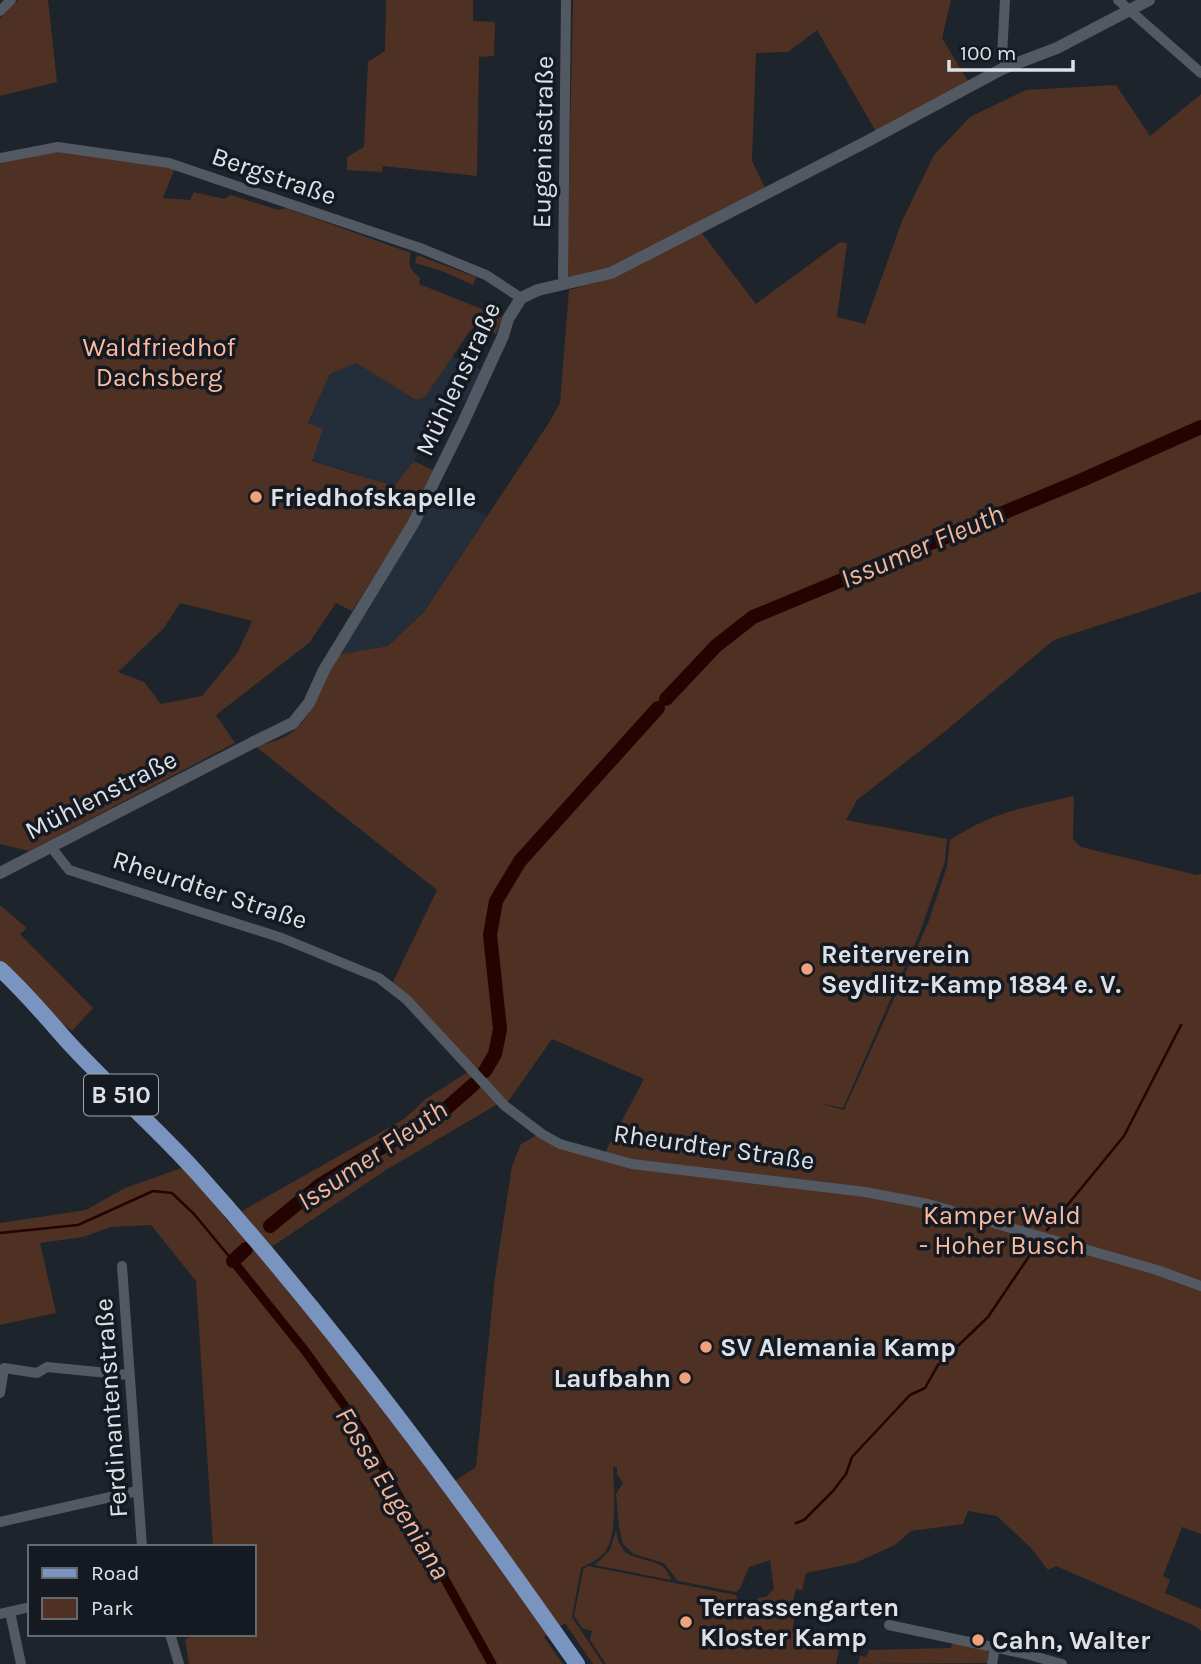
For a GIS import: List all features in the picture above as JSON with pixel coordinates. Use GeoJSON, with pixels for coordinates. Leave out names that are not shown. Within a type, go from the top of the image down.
{"type":"FeatureCollection","features":[{"type":"Feature","properties":{"kind":"main road","name":"B 510"},"geometry":{"type":"LineString","coordinates":[[0,968],[198,1174],[330,1329],[493,1543],[577,1664]]}},
{"type":"Feature","properties":{"kind":"street"},"geometry":{"type":"LineString","coordinates":[[0,11],[11,0]]}},
{"type":"Feature","properties":{"kind":"street","name":"Eugeniastraße"},"geometry":{"type":"LineString","coordinates":[[565,284],[566,0]]}},
{"type":"Feature","properties":{"kind":"street"},"geometry":{"type":"LineString","coordinates":[[1005,0],[1003,56],[1007,67]]}},
{"type":"Feature","properties":{"kind":"street"},"geometry":{"type":"LineString","coordinates":[[1118,0],[1201,73]]}},
{"type":"Feature","properties":{"kind":"street","name":"Mühlenstraße"},"geometry":{"type":"LineString","coordinates":[[0,873],[284,730],[304,712],[324,670],[413,524],[466,416],[503,336],[508,319],[521,298],[538,290],[611,273],[1007,67],[1057,48],[1149,0]]}},
{"type":"Feature","properties":{"kind":"street","name":"Bergstraße"},"geometry":{"type":"LineString","coordinates":[[0,158],[58,146],[169,163],[420,248],[486,275],[521,298]]}},
{"type":"Feature","properties":{"kind":"street","name":"Rheurdter Straße"},"geometry":{"type":"LineString","coordinates":[[51,847],[69,870],[282,938],[379,978],[406,999],[505,1106],[560,1144],[632,1164],[865,1192],[928,1204],[1157,1270],[1201,1286]]}},
{"type":"Feature","properties":{"kind":"street","name":"Ferdinantenstraße"},"geometry":{"type":"LineString","coordinates":[[122,1266],[142,1545]]}},
{"type":"Feature","properties":{"kind":"street"},"geometry":{"type":"LineString","coordinates":[[0,1393],[4,1368],[37,1373],[47,1367],[128,1375]]}},
{"type":"Feature","properties":{"kind":"street"},"geometry":{"type":"LineString","coordinates":[[0,1522],[137,1491]]}},
{"type":"Feature","properties":{"kind":"street"},"geometry":{"type":"LineString","coordinates":[[21,1664],[5,1613],[28,1607]]}},
{"type":"Feature","properties":{"kind":"street"},"geometry":{"type":"LineString","coordinates":[[889,1625],[1062,1664]]}},
{"type":"Feature","properties":{"kind":"street"},"geometry":{"type":"LineString","coordinates":[[171,1636],[179,1664]]}},
{"type":"Feature","properties":{"kind":"street"},"geometry":{"type":"LineString","coordinates":[[992,1664],[995,1647]]}},
{"type":"Feature","properties":{"kind":"shaded area"},"geometry":{"type":"Polygon","coordinates":[[[452,356],[483,371],[469,398],[464,401],[447,393],[414,461],[394,486],[312,460],[308,424],[330,374],[356,363],[416,400],[425,397],[452,356]]]}},
{"type":"Feature","properties":{"kind":"shaded area"},"geometry":{"type":"Polygon","coordinates":[[[433,494],[487,516],[424,612],[388,646],[336,655],[433,494]]]}},
{"type":"Feature","properties":{"kind":"green space"},"geometry":{"type":"Polygon","coordinates":[[[18,0],[48,0],[57,82],[0,96],[0,18],[18,0]]]}},
{"type":"Feature","properties":{"kind":"green space"},"geometry":{"type":"Polygon","coordinates":[[[386,0],[473,0],[473,21],[495,22],[494,56],[479,57],[477,176],[383,166],[382,172],[347,170],[347,157],[364,147],[368,62],[385,51],[386,0]]]}},
{"type":"Feature","properties":{"kind":"green space"},"geometry":{"type":"Polygon","coordinates":[[[573,0],[951,0],[942,38],[971,86],[878,135],[817,30],[788,52],[756,53],[752,161],[765,188],[613,267],[567,277],[573,0]]]}},
{"type":"Feature","properties":{"kind":"green space","name":"Kamper Wald - Hoher Busch"},"geometry":{"type":"Polygon","coordinates":[[[1116,85],[1150,136],[1201,94],[1201,592],[1054,640],[943,733],[857,800],[846,820],[947,839],[945,861],[920,932],[843,1108],[818,1103],[844,1110],[928,923],[947,866],[950,840],[965,831],[1010,812],[1074,796],[1073,839],[1081,847],[1201,874],[1201,1534],[1182,1527],[1163,1576],[1170,1580],[1165,1593],[1201,1609],[1201,1631],[1195,1626],[1056,1566],[1048,1570],[1030,1547],[997,1516],[968,1511],[963,1524],[911,1531],[895,1545],[855,1563],[806,1573],[802,1590],[796,1589],[791,1610],[796,1612],[792,1631],[832,1639],[831,1645],[840,1646],[836,1664],[606,1664],[590,1640],[592,1631],[582,1628],[574,1616],[583,1570],[588,1566],[736,1595],[738,1600],[754,1604],[758,1598],[766,1597],[774,1589],[770,1560],[749,1567],[736,1592],[678,1581],[664,1563],[634,1554],[623,1544],[616,1494],[623,1483],[617,1474],[617,1467],[613,1467],[614,1512],[611,1536],[604,1553],[581,1568],[572,1617],[603,1664],[593,1664],[565,1623],[544,1637],[563,1664],[189,1664],[185,1640],[191,1636],[256,1636],[256,1545],[213,1545],[196,1281],[151,1225],[111,1227],[83,1237],[40,1243],[56,1313],[0,1325],[0,1223],[86,1210],[125,1188],[190,1165],[227,1221],[263,1250],[242,1211],[404,1119],[427,1098],[471,1070],[390,988],[437,890],[255,746],[282,738],[302,723],[336,655],[388,646],[424,612],[560,403],[569,290],[612,278],[701,232],[756,304],[840,242],[847,243],[837,317],[865,324],[902,221],[934,155],[970,117],[1026,90],[1116,85]],[[552,1039],[505,1106],[501,1102],[386,1170],[264,1252],[449,1485],[476,1467],[495,1277],[512,1166],[521,1144],[539,1134],[603,1156],[644,1079],[552,1039]]]}},
{"type":"Feature","properties":{"kind":"green space","name":"Waldfriedhof Dachsberg"},"geometry":{"type":"Polygon","coordinates":[[[47,150],[175,168],[163,198],[190,200],[194,192],[224,199],[231,195],[278,210],[286,208],[411,253],[410,265],[420,278],[419,284],[502,317],[496,334],[477,324],[425,397],[416,400],[356,363],[330,374],[308,423],[323,429],[312,461],[394,486],[414,461],[433,470],[405,527],[352,611],[336,603],[309,643],[216,715],[235,743],[29,851],[0,844],[0,160],[47,150]],[[180,603],[164,628],[118,672],[144,682],[161,704],[202,696],[238,652],[252,621],[180,603]]]}},
{"type":"Feature","properties":{"kind":"green space"},"geometry":{"type":"Polygon","coordinates":[[[417,255],[476,277],[473,285],[415,263],[417,255]]]}},
{"type":"Feature","properties":{"kind":"green space"},"geometry":{"type":"Polygon","coordinates":[[[0,905],[27,928],[20,934],[93,1008],[72,1031],[35,1003],[0,970],[0,905]]]}},
{"type":"Feature","properties":{"kind":"green space"},"geometry":{"type":"Polygon","coordinates":[[[616,1530],[618,1541],[625,1552],[664,1567],[671,1580],[595,1565],[610,1550],[616,1530]]]}},
{"type":"Feature","properties":{"kind":"green space"},"geometry":{"type":"Polygon","coordinates":[[[952,1643],[987,1650],[987,1663],[858,1664],[860,1656],[866,1657],[869,1650],[951,1648],[952,1643]]]}},
{"type":"Feature","properties":{"kind":"waterway","name":"Issumer Fleuth"},"geometry":{"type":"LineString","coordinates":[[666,699],[716,646],[753,617],[1082,480],[1201,427]]}},
{"type":"Feature","properties":{"kind":"waterway","name":"Issumer Fleuth"},"geometry":{"type":"LineString","coordinates":[[485,1071],[495,1054],[500,1029],[490,935],[496,901],[520,861],[658,708]]}},
{"type":"Feature","properties":{"kind":"waterway"},"geometry":{"type":"LineString","coordinates":[[1047,1230],[1124,1136],[1181,1025]]}},
{"type":"Feature","properties":{"kind":"waterway","name":"Issumer Fleuth"},"geometry":{"type":"LineString","coordinates":[[270,1226],[320,1185],[448,1107],[474,1084]]}},
{"type":"Feature","properties":{"kind":"waterway"},"geometry":{"type":"LineString","coordinates":[[0,1233],[78,1225],[153,1191],[172,1193],[194,1214],[233,1261]]}},
{"type":"Feature","properties":{"kind":"waterway"},"geometry":{"type":"LineString","coordinates":[[796,1523],[804,1520],[833,1491],[846,1474],[852,1457],[910,1395],[925,1388],[938,1365],[988,1317],[1038,1243]]}},
{"type":"Feature","properties":{"kind":"waterway","name":"Issumer Fleuth"},"geometry":{"type":"LineString","coordinates":[[233,1261],[246,1249]]}},
{"type":"Feature","properties":{"kind":"waterway","name":"Fossa Eugeniana"},"geometry":{"type":"LineString","coordinates":[[233,1261],[306,1352],[362,1430],[492,1664]]}},
{"type":"Feature","properties":{"kind":"place","name":"Friedhofskapelle"},"geometry":{"type":"Point","coordinates":[256,497]}},
{"type":"Feature","properties":{"kind":"place","name":"Reiterverein Seydlitz-Kamp 1884 e. V."},"geometry":{"type":"Point","coordinates":[807,969]}},
{"type":"Feature","properties":{"kind":"place","name":"SV Alemania Kamp"},"geometry":{"type":"Point","coordinates":[706,1347]}},
{"type":"Feature","properties":{"kind":"place","name":"Laufbahn"},"geometry":{"type":"Point","coordinates":[685,1378]}},
{"type":"Feature","properties":{"kind":"place","name":"Terrassengarten Kloster Kamp"},"geometry":{"type":"Point","coordinates":[686,1622]}},
{"type":"Feature","properties":{"kind":"place","name":"Cahn, Walter"},"geometry":{"type":"Point","coordinates":[978,1640]}}]}
